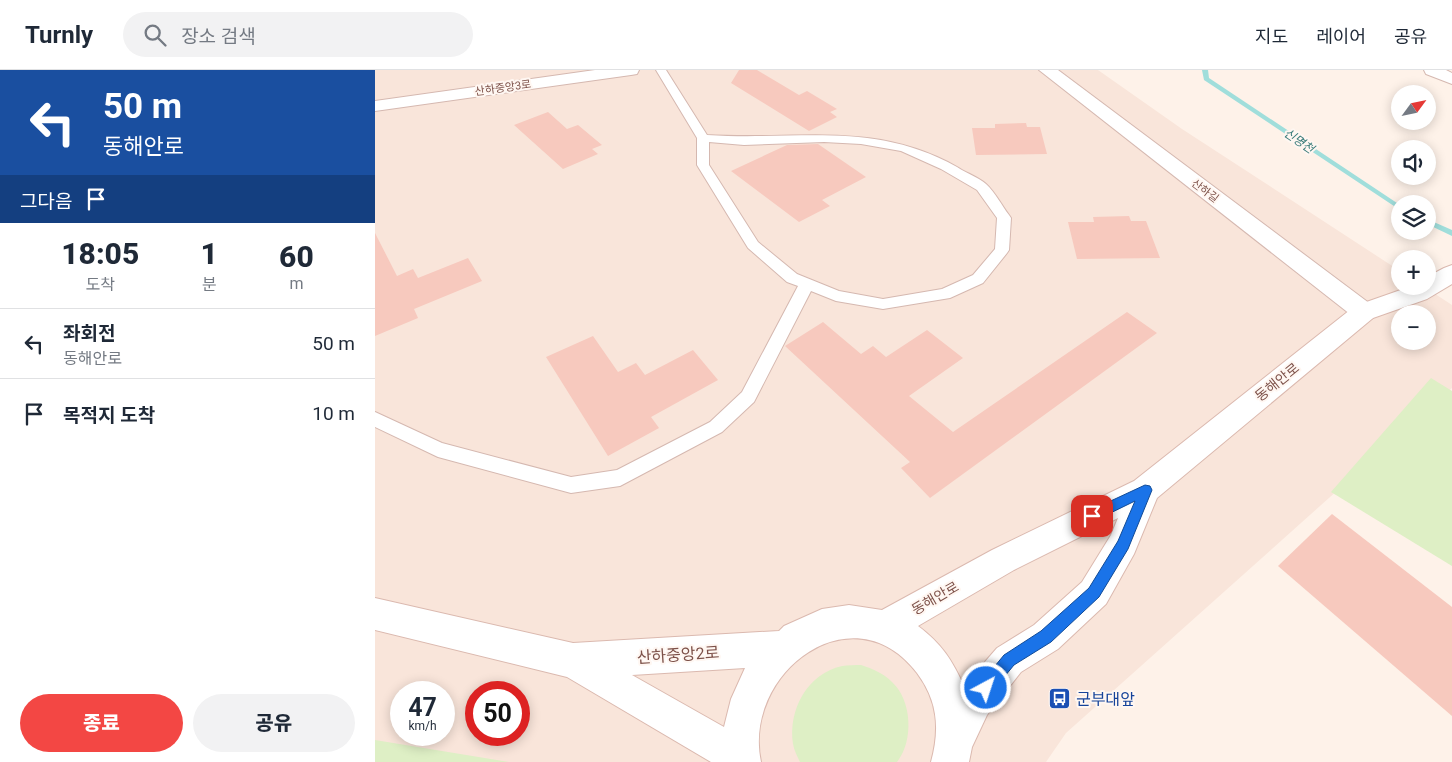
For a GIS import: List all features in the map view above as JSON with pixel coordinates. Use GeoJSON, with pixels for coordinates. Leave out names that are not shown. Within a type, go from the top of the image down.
{"type":"FeatureCollection","features":[{"type":"Feature","properties":{"kind":"main road","name":"산하중앙3로"},"geometry":{"type":"LineString","coordinates":[[375,107],[631,70]]}},
{"type":"Feature","properties":{"kind":"main road","name":"산하길"},"geometry":{"type":"LineString","coordinates":[[1047,70],[1364,312]]}},
{"type":"Feature","properties":{"kind":"main road"},"geometry":{"type":"LineString","coordinates":[[1432,70],[1452,79]]}},
{"type":"Feature","properties":{"kind":"main road","name":"동해안로"},"geometry":{"type":"LineString","coordinates":[[886,626],[1003,560],[1145,490],[1364,312],[1419,293],[1452,273]]}},
{"type":"Feature","properties":{"kind":"main road","name":"동해안로"},"geometry":{"type":"LineString","coordinates":[[953,752],[974,702],[1009,660],[1046,636],[1094,593],[1123,544],[1145,490]]}},
{"type":"Feature","properties":{"kind":"main road","name":"산하중앙2로"},"geometry":{"type":"LineString","coordinates":[[375,614],[573,661],[783,648]]}},
{"type":"Feature","properties":{"kind":"main road","name":"동해안로"},"geometry":{"type":"LineString","coordinates":[[741,760],[742,727],[749,697],[764,670],[783,648],[807,632],[833,623],[860,620],[886,626],[915,643],[938,669],[953,703],[953,752]]}},
{"type":"Feature","properties":{"kind":"main road","name":"산하중앙2로"},"geometry":{"type":"LineString","coordinates":[[573,661],[741,760]]}},
{"type":"Feature","properties":{"kind":"lane"},"geometry":{"type":"LineString","coordinates":[[661,70],[703,138],[703,165],[753,246],[792,278],[836,296],[883,304],[945,294],[978,279],[1002,250],[1004,218],[982,187],[945,166],[904,148],[861,140],[824,138],[744,141],[703,138]]}},
{"type":"Feature","properties":{"kind":"lane"},"geometry":{"type":"LineString","coordinates":[[375,419],[439,449],[571,485],[620,478],[716,427],[748,397],[807,284]]}},
{"type":"Feature","properties":{"kind":"shaded area"},"geometry":{"type":"Polygon","coordinates":[[[375,70],[1098,70],[1182,129],[1391,265],[1391,295],[1436,295],[1452,305],[1452,388],[1066,733],[1046,762],[375,762],[375,70]]]}},
{"type":"Feature","properties":{"kind":"green space"},"geometry":{"type":"Polygon","coordinates":[[[1431,378],[1452,391],[1452,566],[1331,492],[1431,378]]]}},
{"type":"Feature","properties":{"kind":"green space"},"geometry":{"type":"Polygon","coordinates":[[[861,665],[889,679],[904,699],[907,710],[908,732],[906,743],[897,762],[800,762],[793,746],[792,731],[797,706],[803,695],[810,685],[830,670],[842,666],[861,665]]]}},
{"type":"Feature","properties":{"kind":"green space"},"geometry":{"type":"Polygon","coordinates":[[[375,740],[390,742],[390,746],[412,746],[509,762],[375,762],[375,740]]]}},
{"type":"Feature","properties":{"kind":"building"},"geometry":{"type":"Polygon","coordinates":[[[739,70],[757,70],[799,95],[807,91],[837,109],[830,112],[837,117],[809,131],[731,83],[739,70]]]}},
{"type":"Feature","properties":{"kind":"building"},"geometry":{"type":"Polygon","coordinates":[[[548,112],[567,129],[578,125],[602,145],[592,149],[598,154],[563,169],[514,125],[548,112]]]}},
{"type":"Feature","properties":{"kind":"building"},"geometry":{"type":"Polygon","coordinates":[[[1026,123],[1027,127],[1040,127],[1047,154],[976,155],[972,128],[995,128],[995,124],[1026,123]]]}},
{"type":"Feature","properties":{"kind":"building"},"geometry":{"type":"Polygon","coordinates":[[[818,144],[866,177],[822,200],[830,206],[799,222],[731,171],[787,145],[818,144]]]}},
{"type":"Feature","properties":{"kind":"building"},"geometry":{"type":"Polygon","coordinates":[[[1129,216],[1131,221],[1146,221],[1160,258],[1077,259],[1068,222],[1094,222],[1093,217],[1129,216]]]}},
{"type":"Feature","properties":{"kind":"building"},"geometry":{"type":"Polygon","coordinates":[[[375,233],[397,276],[413,269],[418,278],[468,258],[482,281],[414,309],[418,318],[375,336],[375,233]]]}},
{"type":"Feature","properties":{"kind":"building"},"geometry":{"type":"Polygon","coordinates":[[[1127,312],[1157,333],[930,498],[901,468],[910,462],[785,346],[823,322],[861,354],[873,346],[886,357],[927,330],[963,358],[909,396],[953,432],[1127,312]]]}},
{"type":"Feature","properties":{"kind":"building"},"geometry":{"type":"Polygon","coordinates":[[[593,336],[618,372],[636,363],[645,375],[693,350],[718,380],[651,417],[659,428],[608,456],[546,357],[593,336]]]}},
{"type":"Feature","properties":{"kind":"building"},"geometry":{"type":"Polygon","coordinates":[[[1332,514],[1452,607],[1452,716],[1278,566],[1332,514]]]}},
{"type":"Feature","properties":{"kind":"waterway","name":"신명천"},"geometry":{"type":"LineString","coordinates":[[1205,70],[1206,79],[1391,202]]}},
{"type":"Feature","properties":{"kind":"waterway","name":"신명천"},"geometry":{"type":"LineString","coordinates":[[1436,225],[1452,233]]}},
{"type":"Feature","properties":{"kind":"place","name":"군부대앞"},"geometry":{"type":"Point","coordinates":[1060,699]}},
{"type":"Feature","properties":{"kind":"route"},"geometry":{"type":"LineString","coordinates":[[986,688],[1009,660],[1046,636],[1094,593],[1123,544],[1145,490],[1092,516]]}}]}
